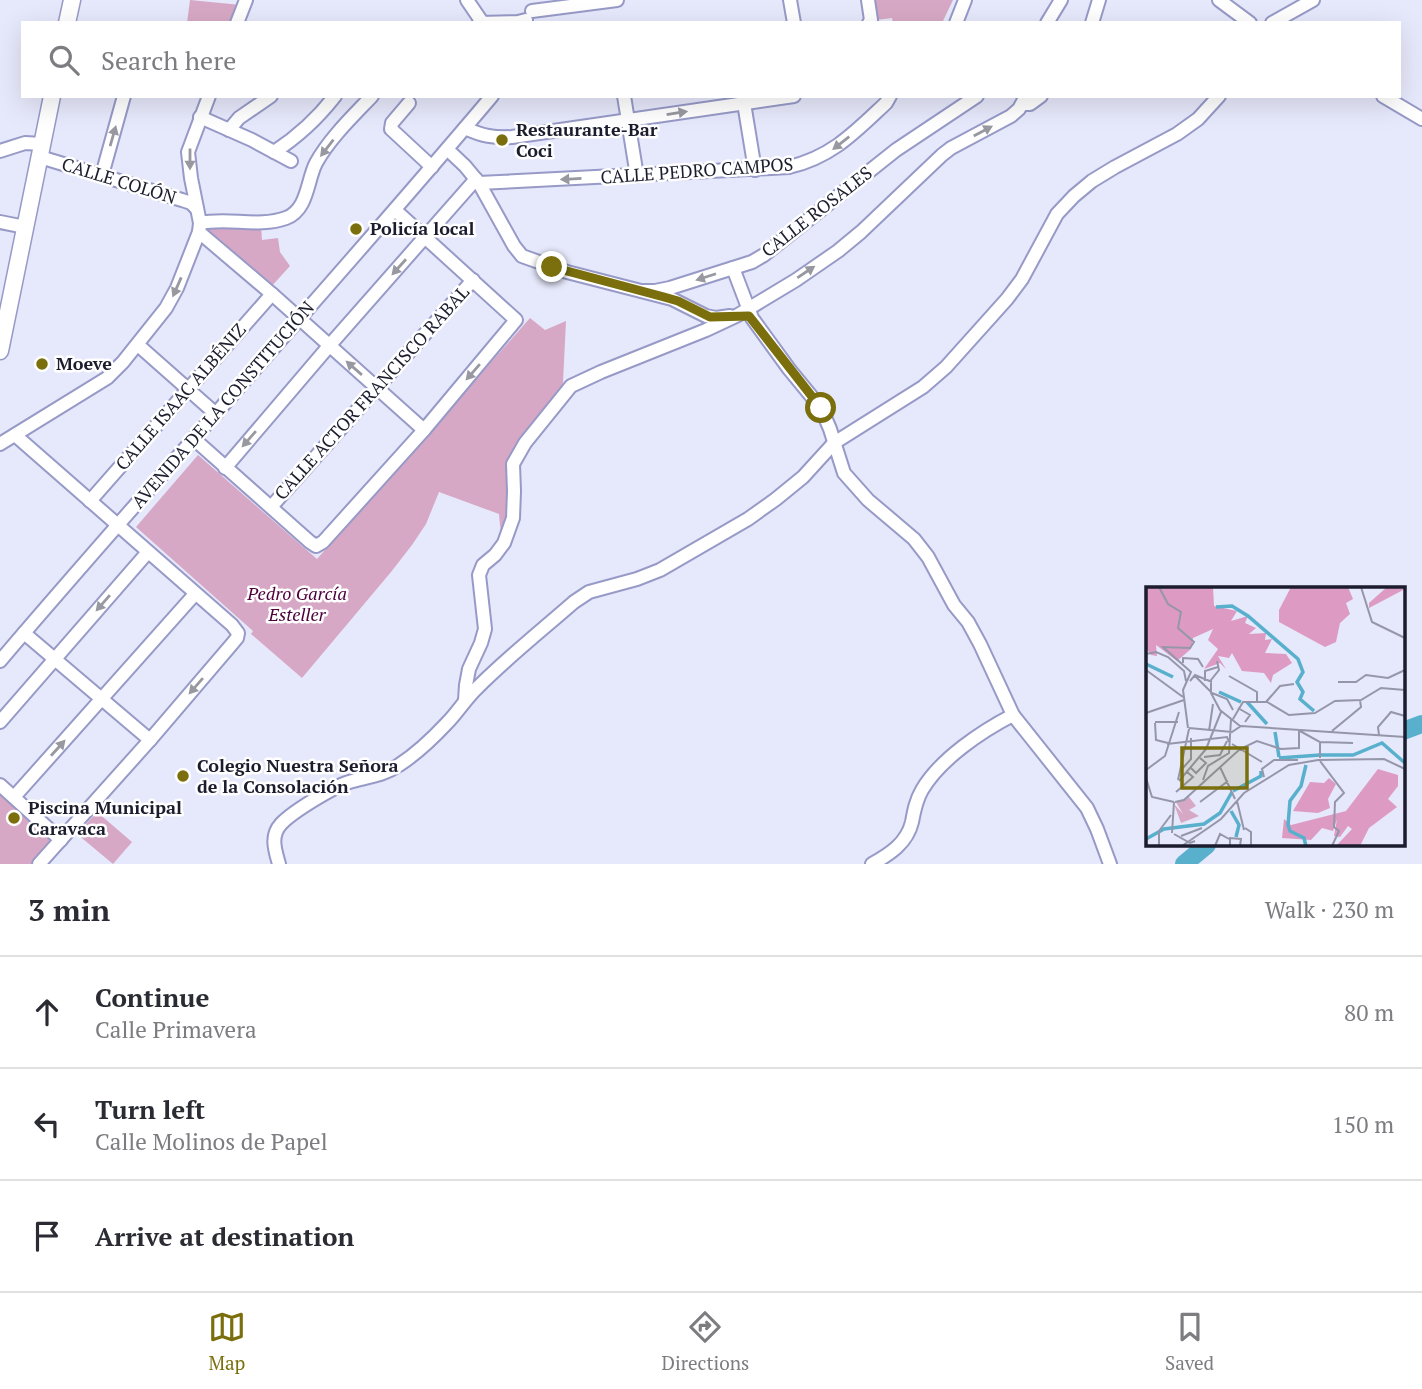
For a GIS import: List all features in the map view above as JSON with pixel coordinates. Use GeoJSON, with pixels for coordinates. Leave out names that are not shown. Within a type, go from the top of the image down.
{"type":"FeatureCollection","features":[{"type":"Feature","properties":{"kind":"main road"},"geometry":{"type":"LineString","coordinates":[[67,21],[72,0]]}},
{"type":"Feature","properties":{"kind":"main road"},"geometry":{"type":"LineString","coordinates":[[1,344],[52,98]]}},
{"type":"Feature","properties":{"kind":"street"},"geometry":{"type":"LineString","coordinates":[[238,21],[246,0]]}},
{"type":"Feature","properties":{"kind":"street"},"geometry":{"type":"LineString","coordinates":[[467,0],[479,21]]}},
{"type":"Feature","properties":{"kind":"street"},"geometry":{"type":"LineString","coordinates":[[530,15],[617,0]]}},
{"type":"Feature","properties":{"kind":"street"},"geometry":{"type":"LineString","coordinates":[[790,0],[794,21]]}},
{"type":"Feature","properties":{"kind":"street"},"geometry":{"type":"LineString","coordinates":[[868,0],[870,21]]}},
{"type":"Feature","properties":{"kind":"street"},"geometry":{"type":"LineString","coordinates":[[957,21],[965,0]]}},
{"type":"Feature","properties":{"kind":"street"},"geometry":{"type":"LineString","coordinates":[[1048,21],[1061,0]]}},
{"type":"Feature","properties":{"kind":"street"},"geometry":{"type":"LineString","coordinates":[[1093,21],[1099,0]]}},
{"type":"Feature","properties":{"kind":"street"},"geometry":{"type":"LineString","coordinates":[[1219,0],[1247,21]]}},
{"type":"Feature","properties":{"kind":"street"},"geometry":{"type":"LineString","coordinates":[[1276,21],[1313,0]]}},
{"type":"Feature","properties":{"kind":"street"},"geometry":{"type":"LineString","coordinates":[[102,176],[123,98]]}},
{"type":"Feature","properties":{"kind":"street"},"geometry":{"type":"LineString","coordinates":[[0,444],[107,378],[138,345],[170,301],[200,228],[188,152],[208,98]]}},
{"type":"Feature","properties":{"kind":"street"},"geometry":{"type":"LineString","coordinates":[[229,130],[239,118],[268,98]]}},
{"type":"Feature","properties":{"kind":"street"},"geometry":{"type":"LineString","coordinates":[[274,152],[303,132],[333,98]]}},
{"type":"Feature","properties":{"kind":"street"},"geometry":{"type":"LineString","coordinates":[[200,228],[220,220],[265,223],[294,214],[303,201],[316,164],[323,153],[370,98]]}},
{"type":"Feature","properties":{"kind":"street","name":"AVENIDA DE LA CONSTITUCIÓN"},"geometry":{"type":"LineString","coordinates":[[0,661],[117,524],[396,210],[490,98]]}},
{"type":"Feature","properties":{"kind":"street"},"geometry":{"type":"LineString","coordinates":[[624,98],[637,176]]}},
{"type":"Feature","properties":{"kind":"street"},"geometry":{"type":"LineString","coordinates":[[465,128],[492,138],[512,137],[768,98]]}},
{"type":"Feature","properties":{"kind":"street","name":"CALLE PEDRO CAMPOS"},"geometry":{"type":"LineString","coordinates":[[477,181],[637,176],[789,167],[831,151],[852,135],[889,98]]}},
{"type":"Feature","properties":{"kind":"street","name":"CALLE ROSALES"},"geometry":{"type":"LineString","coordinates":[[642,291],[662,291],[764,256],[896,150],[974,98]]}},
{"type":"Feature","properties":{"kind":"street"},"geometry":{"type":"LineString","coordinates":[[1026,98],[1026,104],[1030,104],[1038,98]]}},
{"type":"Feature","properties":{"kind":"street"},"geometry":{"type":"LineString","coordinates":[[465,700],[469,668],[485,629],[479,575],[483,565],[504,543],[513,518],[512,468],[515,458],[571,386],[746,314],[838,251],[942,155],[1011,116],[1026,98]]}},
{"type":"Feature","properties":{"kind":"street"},"geometry":{"type":"LineString","coordinates":[[279,864],[274,848],[275,831],[286,819],[340,786],[376,776],[398,766],[447,724],[465,700],[489,676],[574,602],[589,592],[660,570],[748,519],[803,477],[834,443],[923,387],[946,367],[1007,299],[1022,279],[1057,214],[1074,196],[1115,167],[1177,134],[1198,119],[1217,98]]}},
{"type":"Feature","properties":{"kind":"street"},"geometry":{"type":"LineString","coordinates":[[1386,98],[1422,119]]}},
{"type":"Feature","properties":{"kind":"street"},"geometry":{"type":"LineString","coordinates":[[743,100],[755,170]]}},
{"type":"Feature","properties":{"kind":"street"},"geometry":{"type":"LineString","coordinates":[[409,103],[392,123],[391,129],[432,167]]}},
{"type":"Feature","properties":{"kind":"street"},"geometry":{"type":"LineString","coordinates":[[200,117],[291,161]]}},
{"type":"Feature","properties":{"kind":"street"},"geometry":{"type":"LineString","coordinates":[[0,151],[25,143],[41,150]]}},
{"type":"Feature","properties":{"kind":"street"},"geometry":{"type":"LineString","coordinates":[[447,149],[477,181],[522,256],[567,272],[678,301],[699,313],[716,318],[746,314]]}},
{"type":"Feature","properties":{"kind":"street","name":"CALLE COLÓN"},"geometry":{"type":"LineString","coordinates":[[41,150],[102,176],[191,203],[197,209]]}},
{"type":"Feature","properties":{"kind":"street"},"geometry":{"type":"LineString","coordinates":[[225,468],[329,346],[477,181]]}},
{"type":"Feature","properties":{"kind":"street"},"geometry":{"type":"LineString","coordinates":[[194,439],[316,546],[323,542],[424,430],[516,320],[396,210]]}},
{"type":"Feature","properties":{"kind":"street"},"geometry":{"type":"LineString","coordinates":[[0,222],[24,227]]}},
{"type":"Feature","properties":{"kind":"street"},"geometry":{"type":"LineString","coordinates":[[200,228],[424,430]]}},
{"type":"Feature","properties":{"kind":"street"},"geometry":{"type":"LineString","coordinates":[[733,268],[746,314],[821,408],[844,473],[868,500],[914,538],[928,557],[954,605],[968,622],[980,644],[1013,715],[1087,808],[1110,864]]}},
{"type":"Feature","properties":{"kind":"street","name":"CALLE ACTOR FRANCISCO RABAL"},"geometry":{"type":"LineString","coordinates":[[271,507],[473,279]]}},
{"type":"Feature","properties":{"kind":"street"},"geometry":{"type":"LineString","coordinates":[[678,286],[674,296],[678,301]]}},
{"type":"Feature","properties":{"kind":"street","name":"CALLE ISAAC ALBÉNIZ"},"geometry":{"type":"LineString","coordinates":[[90,501],[272,294]]}},
{"type":"Feature","properties":{"kind":"street"},"geometry":{"type":"LineString","coordinates":[[699,313],[706,330]]}},
{"type":"Feature","properties":{"kind":"street"},"geometry":{"type":"LineString","coordinates":[[138,345],[216,414]]}},
{"type":"Feature","properties":{"kind":"street"},"geometry":{"type":"LineString","coordinates":[[15,435],[238,633],[237,638],[150,740],[39,864]]}},
{"type":"Feature","properties":{"kind":"street"},"geometry":{"type":"LineString","coordinates":[[0,722],[148,552]]}},
{"type":"Feature","properties":{"kind":"street"},"geometry":{"type":"LineString","coordinates":[[14,797],[195,594]]}},
{"type":"Feature","properties":{"kind":"street"},"geometry":{"type":"LineString","coordinates":[[24,633],[150,740]]}},
{"type":"Feature","properties":{"kind":"street"},"geometry":{"type":"LineString","coordinates":[[872,864],[897,847],[905,838],[922,789],[943,765],[989,727],[1013,715]]}},
{"type":"Feature","properties":{"kind":"street"},"geometry":{"type":"LineString","coordinates":[[0,785],[61,839]]}},
{"type":"Feature","properties":{"kind":"green space"},"geometry":{"type":"Polygon","coordinates":[[[190,0],[241,5],[235,21],[187,21],[190,0]]]}},
{"type":"Feature","properties":{"kind":"green space"},"geometry":{"type":"Polygon","coordinates":[[[873,0],[953,0],[943,21],[893,21],[892,18],[876,20],[873,0]]]}},
{"type":"Feature","properties":{"kind":"green space"},"geometry":{"type":"Polygon","coordinates":[[[261,225],[262,240],[278,238],[280,252],[290,266],[270,288],[206,231],[207,226],[261,225]]]}},
{"type":"Feature","properties":{"kind":"green space","name":"Pedro García Esteller"},"geometry":{"type":"Polygon","coordinates":[[[530,318],[545,330],[566,321],[563,382],[561,394],[518,449],[509,522],[501,535],[499,514],[439,492],[426,524],[412,545],[302,678],[136,527],[198,455],[317,559],[530,318]]]}},
{"type":"Feature","properties":{"kind":"green space","name":"Piscina Municipal Caravaca"},"geometry":{"type":"Polygon","coordinates":[[[0,793],[57,844],[39,864],[0,864],[0,793]]]}},
{"type":"Feature","properties":{"kind":"green space"},"geometry":{"type":"Polygon","coordinates":[[[97,812],[132,842],[113,864],[77,834],[97,812]]]}},
{"type":"Feature","properties":{"kind":"waterway"},"geometry":{"type":"LineString","coordinates":[[1404,731],[1422,724]]}},
{"type":"Feature","properties":{"kind":"waterway"},"geometry":{"type":"LineString","coordinates":[[1184,864],[1206,846]]}},
{"type":"Feature","properties":{"kind":"place","name":"Restaurante-Bar Coci"},"geometry":{"type":"Point","coordinates":[502,140]}},
{"type":"Feature","properties":{"kind":"place","name":"Policía local"},"geometry":{"type":"Point","coordinates":[356,229]}},
{"type":"Feature","properties":{"kind":"place","name":"Moeve"},"geometry":{"type":"Point","coordinates":[42,364]}},
{"type":"Feature","properties":{"kind":"place","name":"Colegio Nuestra Señora de la Consolación"},"geometry":{"type":"Point","coordinates":[183,776]}},
{"type":"Feature","properties":{"kind":"place","name":"Piscina Municipal Caravaca"},"geometry":{"type":"Point","coordinates":[14,818]}},
{"type":"Feature","properties":{"kind":"route"},"geometry":{"type":"LineString","coordinates":[[552,267],[678,301],[710,317],[749,316],[821,408]]}}]}
